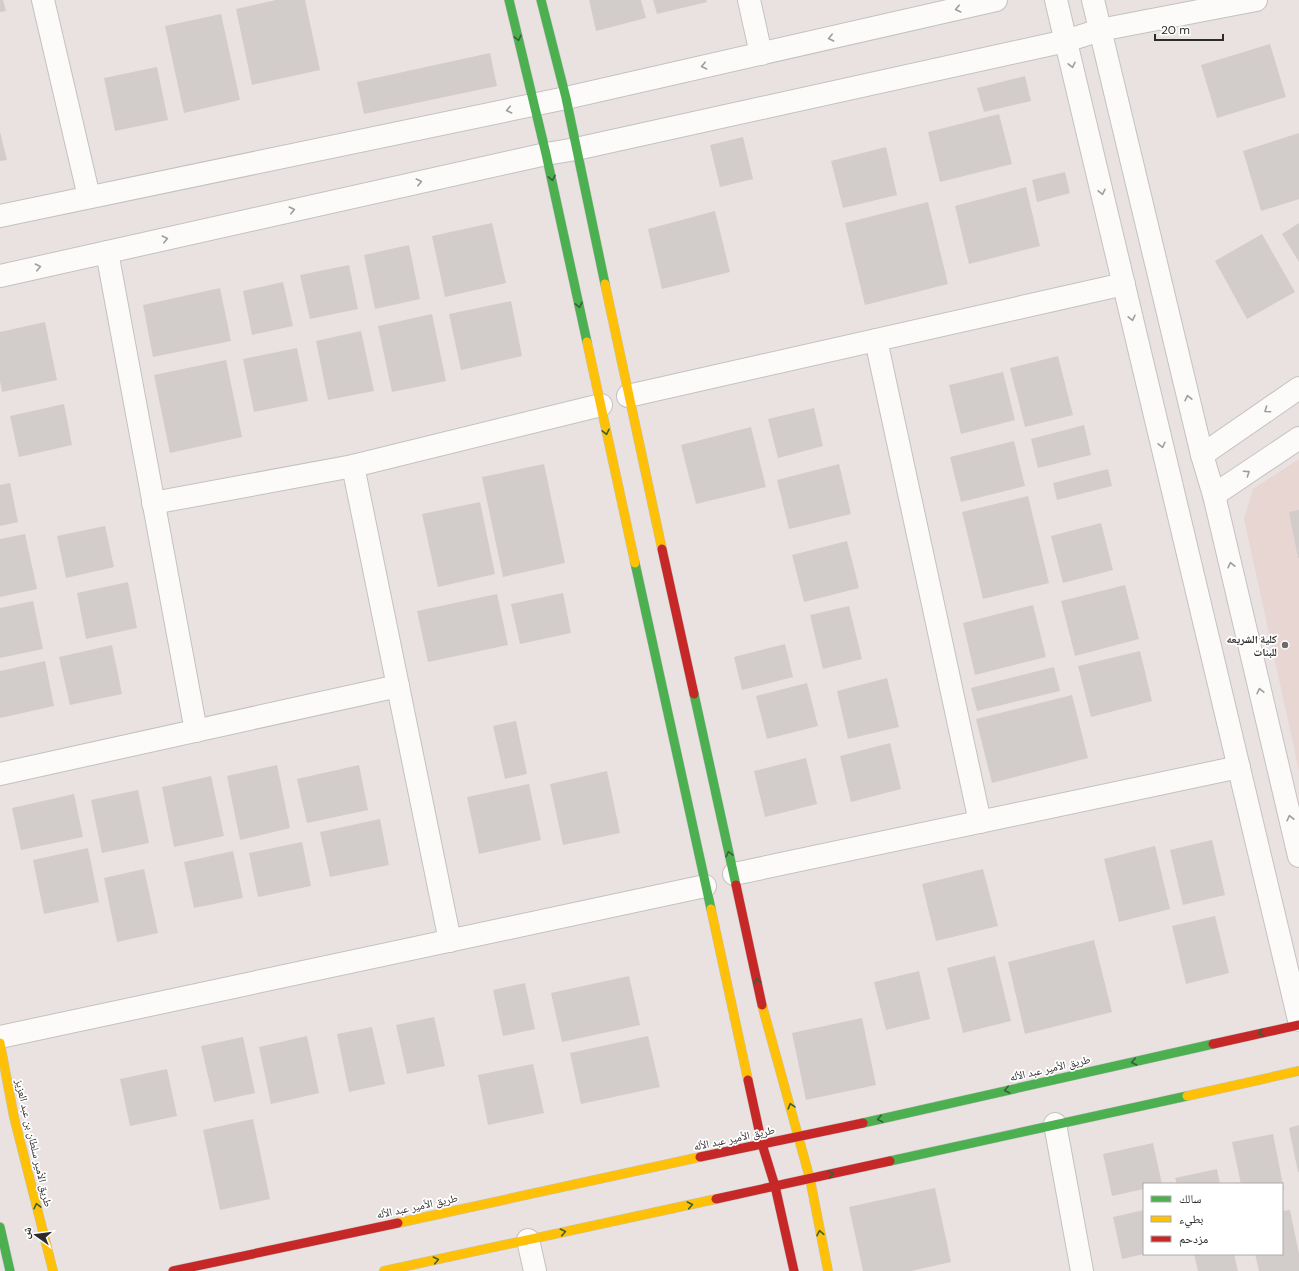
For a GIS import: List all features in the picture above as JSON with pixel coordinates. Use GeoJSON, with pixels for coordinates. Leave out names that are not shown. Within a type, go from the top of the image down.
{"type":"FeatureCollection","features":[{"type":"Feature","properties":{"kind":"street"},"geometry":{"type":"LineString","coordinates":[[43,0],[89,197]]}},
{"type":"Feature","properties":{"kind":"street"},"geometry":{"type":"LineString","coordinates":[[509,0],[546,154],[762,1144],[775,1186],[794,1271]]}},
{"type":"Feature","properties":{"kind":"street"},"geometry":{"type":"LineString","coordinates":[[541,0],[566,98],[628,396],[762,1004],[810,1179],[828,1271]]}},
{"type":"Feature","properties":{"kind":"street"},"geometry":{"type":"LineString","coordinates":[[749,0],[761,54]]}},
{"type":"Feature","properties":{"kind":"street"},"geometry":{"type":"LineString","coordinates":[[0,216],[534,105],[996,0]]}},
{"type":"Feature","properties":{"kind":"street"},"geometry":{"type":"LineString","coordinates":[[1056,0],[1299,1020]]}},
{"type":"Feature","properties":{"kind":"street"},"geometry":{"type":"LineString","coordinates":[[1093,0],[1202,455],[1214,494],[1299,856]]}},
{"type":"Feature","properties":{"kind":"street"},"geometry":{"type":"LineString","coordinates":[[0,276],[546,154],[576,149],[1066,41],[1100,30],[1256,0]]}},
{"type":"Feature","properties":{"kind":"street"},"geometry":{"type":"LineString","coordinates":[[107,252],[196,731]]}},
{"type":"Feature","properties":{"kind":"street"},"geometry":{"type":"LineString","coordinates":[[628,396],[1124,284]]}},
{"type":"Feature","properties":{"kind":"street"},"geometry":{"type":"LineString","coordinates":[[876,340],[980,822]]}},
{"type":"Feature","properties":{"kind":"street"},"geometry":{"type":"LineString","coordinates":[[1202,455],[1299,388]]}},
{"type":"Feature","properties":{"kind":"street"},"geometry":{"type":"LineString","coordinates":[[153,503],[353,466],[600,405]]}},
{"type":"Feature","properties":{"kind":"street"},"geometry":{"type":"LineString","coordinates":[[1214,494],[1299,438]]}},
{"type":"Feature","properties":{"kind":"street"},"geometry":{"type":"LineString","coordinates":[[353,466],[450,941]]}},
{"type":"Feature","properties":{"kind":"street"},"geometry":{"type":"LineString","coordinates":[[0,774],[398,686]]}},
{"type":"Feature","properties":{"kind":"street"},"geometry":{"type":"LineString","coordinates":[[734,874],[1239,767]]}},
{"type":"Feature","properties":{"kind":"street"},"geometry":{"type":"LineString","coordinates":[[0,1037],[705,886]]}},
{"type":"Feature","properties":{"kind":"street","name":"طريق الأمير عبد الأله"},"geometry":{"type":"LineString","coordinates":[[173,1271],[799,1137],[1299,1025]]}},
{"type":"Feature","properties":{"kind":"street","name":"طريق الأمير سلطان بن عبد العزيز"},"geometry":{"type":"LineString","coordinates":[[0,1043],[10,1117],[53,1271]]}},
{"type":"Feature","properties":{"kind":"street"},"geometry":{"type":"LineString","coordinates":[[384,1271],[1299,1071]]}},
{"type":"Feature","properties":{"kind":"street"},"geometry":{"type":"LineString","coordinates":[[1055,1124],[1082,1271]]}},
{"type":"Feature","properties":{"kind":"street"},"geometry":{"type":"LineString","coordinates":[[0,1227],[10,1271]]}},
{"type":"Feature","properties":{"kind":"street"},"geometry":{"type":"LineString","coordinates":[[528,1240],[535,1271]]}},
{"type":"Feature","properties":{"kind":"shaded area","name":"كلية الشريعه للبنات"},"geometry":{"type":"Polygon","coordinates":[[[1299,459],[1299,771],[1244,519],[1253,489],[1299,459]]]}},
{"type":"Feature","properties":{"kind":"building"},"geometry":{"type":"Polygon","coordinates":[[[0,0],[3,0],[6,11],[0,12],[0,0]]]}},
{"type":"Feature","properties":{"kind":"building"},"geometry":{"type":"Polygon","coordinates":[[[276,0],[305,0],[320,70],[252,85],[236,9],[276,0]]]}},
{"type":"Feature","properties":{"kind":"building"},"geometry":{"type":"Polygon","coordinates":[[[589,0],[641,0],[646,18],[596,31],[589,0]]]}},
{"type":"Feature","properties":{"kind":"building"},"geometry":{"type":"Polygon","coordinates":[[[653,0],[706,0],[707,2],[657,14],[653,0]]]}},
{"type":"Feature","properties":{"kind":"building"},"geometry":{"type":"Polygon","coordinates":[[[221,14],[240,100],[184,113],[165,26],[221,14]]]}},
{"type":"Feature","properties":{"kind":"building"},"geometry":{"type":"Polygon","coordinates":[[[1270,44],[1286,97],[1217,118],[1201,65],[1270,44]]]}},
{"type":"Feature","properties":{"kind":"building"},"geometry":{"type":"Polygon","coordinates":[[[490,53],[497,86],[364,114],[357,82],[490,53]]]}},
{"type":"Feature","properties":{"kind":"building"},"geometry":{"type":"Polygon","coordinates":[[[157,67],[168,120],[115,131],[104,78],[157,67]]]}},
{"type":"Feature","properties":{"kind":"building"},"geometry":{"type":"Polygon","coordinates":[[[1025,76],[1031,101],[984,112],[977,88],[1025,76]]]}},
{"type":"Feature","properties":{"kind":"building"},"geometry":{"type":"Polygon","coordinates":[[[999,114],[1012,164],[940,182],[928,132],[999,114]]]}},
{"type":"Feature","properties":{"kind":"building"},"geometry":{"type":"Polygon","coordinates":[[[0,132],[7,160],[0,161],[0,132]]]}},
{"type":"Feature","properties":{"kind":"building"},"geometry":{"type":"Polygon","coordinates":[[[1299,133],[1299,199],[1261,211],[1243,151],[1299,133]]]}},
{"type":"Feature","properties":{"kind":"building"},"geometry":{"type":"Polygon","coordinates":[[[743,137],[753,179],[720,187],[710,145],[743,137]]]}},
{"type":"Feature","properties":{"kind":"building"},"geometry":{"type":"Polygon","coordinates":[[[886,147],[897,195],[843,208],[831,161],[886,147]]]}},
{"type":"Feature","properties":{"kind":"building"},"geometry":{"type":"Polygon","coordinates":[[[1065,172],[1070,193],[1037,202],[1032,180],[1065,172]]]}},
{"type":"Feature","properties":{"kind":"building"},"geometry":{"type":"Polygon","coordinates":[[[1026,187],[1040,246],[969,264],[955,206],[1026,187]]]}},
{"type":"Feature","properties":{"kind":"building"},"geometry":{"type":"Polygon","coordinates":[[[928,202],[948,284],[865,305],[845,223],[928,202]]]}},
{"type":"Feature","properties":{"kind":"building"},"geometry":{"type":"Polygon","coordinates":[[[715,211],[730,272],[662,289],[648,229],[715,211]]]}},
{"type":"Feature","properties":{"kind":"building"},"geometry":{"type":"Polygon","coordinates":[[[492,223],[506,283],[445,297],[432,236],[492,223]]]}},
{"type":"Feature","properties":{"kind":"building"},"geometry":{"type":"Polygon","coordinates":[[[1299,223],[1299,262],[1282,234],[1299,223]]]}},
{"type":"Feature","properties":{"kind":"building"},"geometry":{"type":"Polygon","coordinates":[[[1262,234],[1295,292],[1247,319],[1215,261],[1262,234]]]}},
{"type":"Feature","properties":{"kind":"building"},"geometry":{"type":"Polygon","coordinates":[[[409,245],[420,299],[375,309],[364,255],[409,245]]]}},
{"type":"Feature","properties":{"kind":"building"},"geometry":{"type":"Polygon","coordinates":[[[349,265],[358,309],[310,319],[300,275],[349,265]]]}},
{"type":"Feature","properties":{"kind":"building"},"geometry":{"type":"Polygon","coordinates":[[[283,282],[293,326],[252,335],[243,291],[283,282]]]}},
{"type":"Feature","properties":{"kind":"building"},"geometry":{"type":"Polygon","coordinates":[[[220,288],[231,341],[153,357],[143,305],[220,288]]]}},
{"type":"Feature","properties":{"kind":"building"},"geometry":{"type":"Polygon","coordinates":[[[511,301],[522,356],[461,370],[449,314],[511,301]]]}},
{"type":"Feature","properties":{"kind":"building"},"geometry":{"type":"Polygon","coordinates":[[[432,314],[446,381],[392,392],[378,326],[432,314]]]}},
{"type":"Feature","properties":{"kind":"building"},"geometry":{"type":"Polygon","coordinates":[[[45,322],[57,380],[2,392],[0,381],[0,332],[45,322]]]}},
{"type":"Feature","properties":{"kind":"building"},"geometry":{"type":"Polygon","coordinates":[[[361,331],[374,391],[328,400],[316,341],[361,331]]]}},
{"type":"Feature","properties":{"kind":"building"},"geometry":{"type":"Polygon","coordinates":[[[297,348],[308,401],[254,412],[243,359],[297,348]]]}},
{"type":"Feature","properties":{"kind":"building"},"geometry":{"type":"Polygon","coordinates":[[[1058,356],[1073,415],[1025,427],[1010,368],[1058,356]]]}},
{"type":"Feature","properties":{"kind":"building"},"geometry":{"type":"Polygon","coordinates":[[[226,360],[242,437],[170,453],[154,375],[226,360]]]}},
{"type":"Feature","properties":{"kind":"building"},"geometry":{"type":"Polygon","coordinates":[[[1003,372],[1015,420],[961,434],[949,385],[1003,372]]]}},
{"type":"Feature","properties":{"kind":"building"},"geometry":{"type":"Polygon","coordinates":[[[64,404],[72,445],[19,457],[10,416],[64,404]]]}},
{"type":"Feature","properties":{"kind":"building"},"geometry":{"type":"Polygon","coordinates":[[[814,408],[823,446],[778,458],[768,419],[814,408]]]}},
{"type":"Feature","properties":{"kind":"building"},"geometry":{"type":"Polygon","coordinates":[[[1084,425],[1091,455],[1038,468],[1031,439],[1084,425]]]}},
{"type":"Feature","properties":{"kind":"building"},"geometry":{"type":"Polygon","coordinates":[[[751,427],[766,487],[696,504],[681,445],[751,427]]]}},
{"type":"Feature","properties":{"kind":"building"},"geometry":{"type":"Polygon","coordinates":[[[1014,441],[1025,486],[961,502],[950,457],[1014,441]]]}},
{"type":"Feature","properties":{"kind":"building"},"geometry":{"type":"Polygon","coordinates":[[[544,464],[565,563],[503,577],[482,477],[544,464]]]}},
{"type":"Feature","properties":{"kind":"building"},"geometry":{"type":"Polygon","coordinates":[[[839,464],[851,514],[789,529],[777,480],[839,464]]]}},
{"type":"Feature","properties":{"kind":"building"},"geometry":{"type":"Polygon","coordinates":[[[1108,469],[1112,486],[1057,500],[1053,483],[1108,469]]]}},
{"type":"Feature","properties":{"kind":"building"},"geometry":{"type":"Polygon","coordinates":[[[10,483],[18,522],[0,526],[0,485],[10,483]]]}},
{"type":"Feature","properties":{"kind":"building"},"geometry":{"type":"Polygon","coordinates":[[[1028,496],[1049,583],[983,599],[962,512],[1028,496]]]}},
{"type":"Feature","properties":{"kind":"building"},"geometry":{"type":"Polygon","coordinates":[[[480,502],[495,574],[438,587],[422,514],[480,502]]]}},
{"type":"Feature","properties":{"kind":"building"},"geometry":{"type":"Polygon","coordinates":[[[1299,510],[1299,558],[1298,558],[1289,512],[1299,510]]]}},
{"type":"Feature","properties":{"kind":"building"},"geometry":{"type":"Polygon","coordinates":[[[1101,523],[1113,570],[1063,583],[1051,536],[1101,523]]]}},
{"type":"Feature","properties":{"kind":"building"},"geometry":{"type":"Polygon","coordinates":[[[105,526],[114,567],[66,578],[57,536],[105,526]]]}},
{"type":"Feature","properties":{"kind":"building"},"geometry":{"type":"Polygon","coordinates":[[[25,534],[37,589],[0,597],[0,539],[25,534]]]}},
{"type":"Feature","properties":{"kind":"building"},"geometry":{"type":"Polygon","coordinates":[[[847,541],[859,588],[804,602],[792,555],[847,541]]]}},
{"type":"Feature","properties":{"kind":"building"},"geometry":{"type":"Polygon","coordinates":[[[128,582],[137,628],[86,639],[77,593],[128,582]]]}},
{"type":"Feature","properties":{"kind":"building"},"geometry":{"type":"Polygon","coordinates":[[[1125,585],[1139,639],[1075,656],[1061,601],[1125,585]]]}},
{"type":"Feature","properties":{"kind":"building"},"geometry":{"type":"Polygon","coordinates":[[[563,593],[571,633],[520,644],[511,604],[563,593]]]}},
{"type":"Feature","properties":{"kind":"building"},"geometry":{"type":"Polygon","coordinates":[[[497,594],[508,645],[428,662],[417,611],[497,594]]]}},
{"type":"Feature","properties":{"kind":"building"},"geometry":{"type":"Polygon","coordinates":[[[33,601],[43,649],[0,658],[0,608],[33,601]]]}},
{"type":"Feature","properties":{"kind":"building"},"geometry":{"type":"Polygon","coordinates":[[[1033,605],[1046,657],[975,675],[963,623],[1033,605]]]}},
{"type":"Feature","properties":{"kind":"building"},"geometry":{"type":"Polygon","coordinates":[[[849,606],[862,659],[823,669],[810,615],[849,606]]]}},
{"type":"Feature","properties":{"kind":"building"},"geometry":{"type":"Polygon","coordinates":[[[785,644],[793,677],[742,690],[734,657],[785,644]]]}},
{"type":"Feature","properties":{"kind":"building"},"geometry":{"type":"Polygon","coordinates":[[[112,645],[122,694],[70,705],[59,657],[112,645]]]}},
{"type":"Feature","properties":{"kind":"building"},"geometry":{"type":"Polygon","coordinates":[[[1140,651],[1152,701],[1091,717],[1078,666],[1140,651]]]}},
{"type":"Feature","properties":{"kind":"building"},"geometry":{"type":"Polygon","coordinates":[[[45,661],[54,706],[0,718],[0,671],[45,661]]]}},
{"type":"Feature","properties":{"kind":"building"},"geometry":{"type":"Polygon","coordinates":[[[1054,667],[1060,691],[977,711],[971,688],[1054,667]]]}},
{"type":"Feature","properties":{"kind":"building"},"geometry":{"type":"Polygon","coordinates":[[[887,678],[899,727],[848,739],[837,691],[887,678]]]}},
{"type":"Feature","properties":{"kind":"building"},"geometry":{"type":"Polygon","coordinates":[[[807,683],[818,726],[767,739],[756,696],[807,683]]]}},
{"type":"Feature","properties":{"kind":"building"},"geometry":{"type":"Polygon","coordinates":[[[1072,695],[1088,758],[992,783],[976,719],[1072,695]]]}},
{"type":"Feature","properties":{"kind":"building"},"geometry":{"type":"Polygon","coordinates":[[[516,721],[527,774],[505,779],[493,726],[516,721]]]}},
{"type":"Feature","properties":{"kind":"building"},"geometry":{"type":"Polygon","coordinates":[[[890,743],[901,789],[851,802],[840,756],[890,743]]]}},
{"type":"Feature","properties":{"kind":"building"},"geometry":{"type":"Polygon","coordinates":[[[806,758],[817,804],[765,817],[754,771],[806,758]]]}},
{"type":"Feature","properties":{"kind":"building"},"geometry":{"type":"Polygon","coordinates":[[[277,765],[290,828],[240,840],[227,776],[277,765]]]}},
{"type":"Feature","properties":{"kind":"building"},"geometry":{"type":"Polygon","coordinates":[[[359,765],[368,810],[307,823],[297,779],[359,765]]]}},
{"type":"Feature","properties":{"kind":"building"},"geometry":{"type":"Polygon","coordinates":[[[607,771],[620,833],[563,845],[550,784],[607,771]]]}},
{"type":"Feature","properties":{"kind":"building"},"geometry":{"type":"Polygon","coordinates":[[[211,776],[224,836],[174,847],[162,787],[211,776]]]}},
{"type":"Feature","properties":{"kind":"building"},"geometry":{"type":"Polygon","coordinates":[[[529,784],[541,840],[479,854],[467,797],[529,784]]]}},
{"type":"Feature","properties":{"kind":"building"},"geometry":{"type":"Polygon","coordinates":[[[138,790],[149,843],[102,853],[91,800],[138,790]]]}},
{"type":"Feature","properties":{"kind":"building"},"geometry":{"type":"Polygon","coordinates":[[[74,794],[83,837],[21,850],[12,808],[74,794]]]}},
{"type":"Feature","properties":{"kind":"building"},"geometry":{"type":"Polygon","coordinates":[[[380,819],[389,865],[330,877],[320,832],[380,819]]]}},
{"type":"Feature","properties":{"kind":"building"},"geometry":{"type":"Polygon","coordinates":[[[1212,840],[1225,895],[1183,905],[1170,850],[1212,840]]]}},
{"type":"Feature","properties":{"kind":"building"},"geometry":{"type":"Polygon","coordinates":[[[302,842],[311,886],[258,897],[249,853],[302,842]]]}},
{"type":"Feature","properties":{"kind":"building"},"geometry":{"type":"Polygon","coordinates":[[[1155,846],[1170,909],[1119,922],[1104,859],[1155,846]]]}},
{"type":"Feature","properties":{"kind":"building"},"geometry":{"type":"Polygon","coordinates":[[[88,848],[99,902],[44,914],[33,860],[88,848]]]}},
{"type":"Feature","properties":{"kind":"building"},"geometry":{"type":"Polygon","coordinates":[[[233,851],[243,898],[194,908],[184,862],[233,851]]]}},
{"type":"Feature","properties":{"kind":"building"},"geometry":{"type":"Polygon","coordinates":[[[144,869],[158,933],[117,942],[104,878],[144,869]]]}},
{"type":"Feature","properties":{"kind":"building"},"geometry":{"type":"Polygon","coordinates":[[[983,869],[998,926],[936,941],[922,884],[983,869]]]}},
{"type":"Feature","properties":{"kind":"building"},"geometry":{"type":"Polygon","coordinates":[[[1215,916],[1229,973],[1186,984],[1172,926],[1215,916]]]}},
{"type":"Feature","properties":{"kind":"building"},"geometry":{"type":"Polygon","coordinates":[[[1094,940],[1112,1012],[1025,1034],[1008,962],[1094,940]]]}},
{"type":"Feature","properties":{"kind":"building"},"geometry":{"type":"Polygon","coordinates":[[[995,956],[1011,1021],[963,1033],[947,968],[995,956]]]}},
{"type":"Feature","properties":{"kind":"building"},"geometry":{"type":"Polygon","coordinates":[[[919,971],[930,1019],[886,1030],[874,982],[919,971]]]}},
{"type":"Feature","properties":{"kind":"building"},"geometry":{"type":"Polygon","coordinates":[[[629,976],[640,1025],[562,1042],[551,993],[629,976]]]}},
{"type":"Feature","properties":{"kind":"building"},"geometry":{"type":"Polygon","coordinates":[[[525,983],[535,1029],[503,1036],[493,990],[525,983]]]}},
{"type":"Feature","properties":{"kind":"building"},"geometry":{"type":"Polygon","coordinates":[[[434,1017],[445,1066],[407,1074],[396,1025],[434,1017]]]}},
{"type":"Feature","properties":{"kind":"building"},"geometry":{"type":"Polygon","coordinates":[[[862,1018],[876,1085],[806,1100],[792,1033],[862,1018]]]}},
{"type":"Feature","properties":{"kind":"building"},"geometry":{"type":"Polygon","coordinates":[[[372,1027],[385,1084],[349,1092],[337,1034],[372,1027]]]}},
{"type":"Feature","properties":{"kind":"building"},"geometry":{"type":"Polygon","coordinates":[[[307,1036],[319,1093],[271,1104],[259,1047],[307,1036]]]}},
{"type":"Feature","properties":{"kind":"building"},"geometry":{"type":"Polygon","coordinates":[[[648,1036],[660,1087],[581,1104],[570,1053],[648,1036]]]}},
{"type":"Feature","properties":{"kind":"building"},"geometry":{"type":"Polygon","coordinates":[[[243,1037],[255,1093],[214,1102],[201,1046],[243,1037]]]}},
{"type":"Feature","properties":{"kind":"building"},"geometry":{"type":"Polygon","coordinates":[[[533,1064],[544,1113],[488,1125],[478,1075],[533,1064]]]}},
{"type":"Feature","properties":{"kind":"building"},"geometry":{"type":"Polygon","coordinates":[[[167,1069],[177,1116],[130,1126],[120,1079],[167,1069]]]}},
{"type":"Feature","properties":{"kind":"building"},"geometry":{"type":"Polygon","coordinates":[[[253,1119],[270,1199],[220,1210],[203,1130],[253,1119]]]}},
{"type":"Feature","properties":{"kind":"building"},"geometry":{"type":"Polygon","coordinates":[[[1299,1125],[1299,1172],[1298,1172],[1289,1128],[1299,1125]]]}},
{"type":"Feature","properties":{"kind":"building"},"geometry":{"type":"Polygon","coordinates":[[[1273,1134],[1283,1183],[1241,1183],[1232,1142],[1273,1134]]]}},
{"type":"Feature","properties":{"kind":"building"},"geometry":{"type":"Polygon","coordinates":[[[1153,1143],[1162,1183],[1143,1183],[1143,1189],[1112,1196],[1103,1154],[1153,1143]]]}},
{"type":"Feature","properties":{"kind":"building"},"geometry":{"type":"Polygon","coordinates":[[[1217,1169],[1220,1183],[1177,1183],[1175,1178],[1217,1169]]]}},
{"type":"Feature","properties":{"kind":"building"},"geometry":{"type":"Polygon","coordinates":[[[935,1188],[951,1262],[911,1271],[863,1271],[849,1207],[935,1188]]]}},
{"type":"Feature","properties":{"kind":"building"},"geometry":{"type":"Polygon","coordinates":[[[1143,1210],[1143,1254],[1122,1259],[1113,1217],[1143,1210]]]}},
{"type":"Feature","properties":{"kind":"building"},"geometry":{"type":"Polygon","coordinates":[[[1290,1210],[1299,1254],[1299,1271],[1259,1271],[1255,1255],[1283,1255],[1283,1211],[1290,1210]]]}},
{"type":"Feature","properties":{"kind":"building"},"geometry":{"type":"Polygon","coordinates":[[[1194,1255],[1234,1255],[1238,1271],[1198,1271],[1194,1255]]]}},
{"type":"Feature","properties":{"kind":"traffic: fast"},"geometry":{"type":"LineString","coordinates":[[509,0],[546,154],[587,342]]}},
{"type":"Feature","properties":{"kind":"traffic: fast"},"geometry":{"type":"LineString","coordinates":[[541,0],[566,98],[605,284]]}},
{"type":"Feature","properties":{"kind":"traffic: fast"},"geometry":{"type":"LineString","coordinates":[[635,563],[711,909]]}},
{"type":"Feature","properties":{"kind":"traffic: fast"},"geometry":{"type":"LineString","coordinates":[[694,694],[736,885]]}},
{"type":"Feature","properties":{"kind":"traffic: fast"},"geometry":{"type":"LineString","coordinates":[[863,1123],[1213,1044]]}},
{"type":"Feature","properties":{"kind":"traffic: fast"},"geometry":{"type":"LineString","coordinates":[[890,1161],[1187,1096]]}},
{"type":"Feature","properties":{"kind":"traffic: fast"},"geometry":{"type":"LineString","coordinates":[[0,1227],[10,1271]]}},
{"type":"Feature","properties":{"kind":"traffic: slow"},"geometry":{"type":"LineString","coordinates":[[605,284],[662,549]]}},
{"type":"Feature","properties":{"kind":"traffic: slow"},"geometry":{"type":"LineString","coordinates":[[587,342],[635,563]]}},
{"type":"Feature","properties":{"kind":"traffic: slow"},"geometry":{"type":"LineString","coordinates":[[711,909],[748,1080]]}},
{"type":"Feature","properties":{"kind":"traffic: slow"},"geometry":{"type":"LineString","coordinates":[[762,1005],[810,1179],[828,1271]]}},
{"type":"Feature","properties":{"kind":"traffic: slow"},"geometry":{"type":"LineString","coordinates":[[0,1043],[14,1117],[53,1271]]}},
{"type":"Feature","properties":{"kind":"traffic: slow"},"geometry":{"type":"LineString","coordinates":[[1187,1096],[1299,1071]]}},
{"type":"Feature","properties":{"kind":"traffic: slow"},"geometry":{"type":"LineString","coordinates":[[398,1223],[700,1157]]}},
{"type":"Feature","properties":{"kind":"traffic: slow"},"geometry":{"type":"LineString","coordinates":[[384,1271],[716,1199]]}},
{"type":"Feature","properties":{"kind":"traffic: jam"},"geometry":{"type":"LineString","coordinates":[[662,549],[694,694]]}},
{"type":"Feature","properties":{"kind":"traffic: jam"},"geometry":{"type":"LineString","coordinates":[[736,885],[762,1005]]}},
{"type":"Feature","properties":{"kind":"traffic: jam"},"geometry":{"type":"LineString","coordinates":[[1213,1044],[1299,1025]]}},
{"type":"Feature","properties":{"kind":"traffic: jam"},"geometry":{"type":"LineString","coordinates":[[748,1080],[762,1144],[775,1186],[794,1271]]}},
{"type":"Feature","properties":{"kind":"traffic: jam"},"geometry":{"type":"LineString","coordinates":[[700,1157],[863,1123]]}},
{"type":"Feature","properties":{"kind":"traffic: jam"},"geometry":{"type":"LineString","coordinates":[[716,1199],[890,1161]]}},
{"type":"Feature","properties":{"kind":"traffic: jam"},"geometry":{"type":"LineString","coordinates":[[173,1271],[398,1223]]}},
{"type":"Feature","properties":{"kind":"place","name":"كلية الشريعه للبنات"},"geometry":{"type":"Point","coordinates":[1285,645]}}]}
